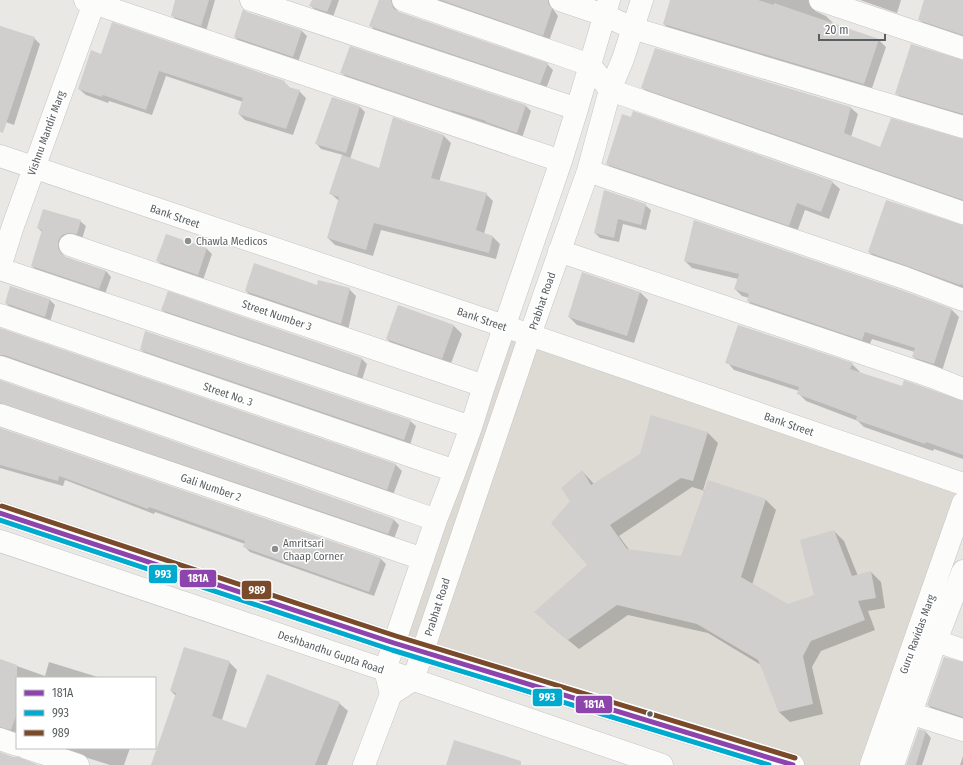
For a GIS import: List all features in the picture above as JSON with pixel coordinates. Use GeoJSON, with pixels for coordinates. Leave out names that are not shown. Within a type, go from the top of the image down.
{"type":"FeatureCollection","features":[{"type":"Feature","properties":{"kind":"street"},"geometry":{"type":"LineString","coordinates":[[251,0],[577,109]]}},
{"type":"Feature","properties":{"kind":"street"},"geometry":{"type":"LineString","coordinates":[[403,0],[590,65],[610,90],[963,213]]}},
{"type":"Feature","properties":{"kind":"street"},"geometry":{"type":"LineString","coordinates":[[560,0],[606,8],[632,28],[963,127]]}},
{"type":"Feature","properties":{"kind":"street","name":"Prabhat Road"},"geometry":{"type":"LineString","coordinates":[[413,680],[530,335],[588,172],[610,90],[623,59],[642,0]]}},
{"type":"Feature","properties":{"kind":"street"},"geometry":{"type":"LineString","coordinates":[[820,0],[963,48]]}},
{"type":"Feature","properties":{"kind":"street"},"geometry":{"type":"LineString","coordinates":[[91,1],[561,161]]}},
{"type":"Feature","properties":{"kind":"street","name":"Vishnu Mandir Marg"},"geometry":{"type":"LineString","coordinates":[[0,268],[7,224],[34,168],[91,1]]}},
{"type":"Feature","properties":{"kind":"street"},"geometry":{"type":"LineString","coordinates":[[364,765],[391,694],[385,670],[436,520],[471,427],[561,161],[606,8]]}},
{"type":"Feature","properties":{"kind":"street","name":"Bank Street"},"geometry":{"type":"LineString","coordinates":[[0,156],[504,326],[963,484]]}},
{"type":"Feature","properties":{"kind":"street"},"geometry":{"type":"LineString","coordinates":[[588,172],[905,278],[963,300]]}},
{"type":"Feature","properties":{"kind":"street","name":"Street Number 3"},"geometry":{"type":"LineString","coordinates":[[70,245],[484,386]]}},
{"type":"Feature","properties":{"kind":"street"},"geometry":{"type":"LineString","coordinates":[[559,251],[930,376],[963,389]]}},
{"type":"Feature","properties":{"kind":"street"},"geometry":{"type":"LineString","coordinates":[[0,268],[471,427]]}},
{"type":"Feature","properties":{"kind":"street","name":"Street No. 3"},"geometry":{"type":"LineString","coordinates":[[0,315],[455,471]]}},
{"type":"Feature","properties":{"kind":"street"},"geometry":{"type":"LineString","coordinates":[[0,367],[436,520]]}},
{"type":"Feature","properties":{"kind":"street","name":"Gali Number 2"},"geometry":{"type":"LineString","coordinates":[[0,415],[423,558]]}},
{"type":"Feature","properties":{"kind":"street","name":"Guru Ravidas Marg"},"geometry":{"type":"LineString","coordinates":[[871,765],[963,504]]}},
{"type":"Feature","properties":{"kind":"street"},"geometry":{"type":"LineString","coordinates":[[0,513],[394,643],[793,765]]}},
{"type":"Feature","properties":{"kind":"street","name":"Deshbandhu Gupta Road"},"geometry":{"type":"LineString","coordinates":[[0,541],[385,670],[662,765]]}},
{"type":"Feature","properties":{"kind":"street","name":"Guru Ravidas Marg"},"geometry":{"type":"LineString","coordinates":[[893,765],[910,713],[963,571]]}},
{"type":"Feature","properties":{"kind":"street"},"geometry":{"type":"LineString","coordinates":[[936,641],[963,650]]}},
{"type":"Feature","properties":{"kind":"street"},"geometry":{"type":"LineString","coordinates":[[391,694],[413,680]]}},
{"type":"Feature","properties":{"kind":"street"},"geometry":{"type":"LineString","coordinates":[[910,713],[963,730]]}},
{"type":"Feature","properties":{"kind":"street"},"geometry":{"type":"LineString","coordinates":[[0,739],[16,745]]}},
{"type":"Feature","properties":{"kind":"street"},"geometry":{"type":"LineString","coordinates":[[30,749],[78,765]]}},
{"type":"Feature","properties":{"kind":"shaded area"},"geometry":{"type":"Polygon","coordinates":[[[508,337],[963,495],[881,765],[770,765],[405,643],[508,337]]]}},
{"type":"Feature","properties":{"kind":"building"},"geometry":{"type":"Polygon","coordinates":[[[175,0],[209,0],[201,26],[171,16],[175,0]]]}},
{"type":"Feature","properties":{"kind":"building"},"geometry":{"type":"Polygon","coordinates":[[[312,0],[332,0],[327,12],[309,6],[312,0]]]}},
{"type":"Feature","properties":{"kind":"building"},"geometry":{"type":"Polygon","coordinates":[[[379,0],[391,0],[393,8],[399,12],[548,63],[540,84],[369,26],[379,0]]]}},
{"type":"Feature","properties":{"kind":"building"},"geometry":{"type":"Polygon","coordinates":[[[441,0],[548,0],[548,3],[552,9],[543,36],[441,0]]]}},
{"type":"Feature","properties":{"kind":"building"},"geometry":{"type":"Polygon","coordinates":[[[670,0],[758,0],[774,5],[774,3],[879,39],[864,84],[663,24],[670,0]]]}},
{"type":"Feature","properties":{"kind":"building"},"geometry":{"type":"Polygon","coordinates":[[[924,0],[963,0],[963,35],[918,20],[924,0]]]}},
{"type":"Feature","properties":{"kind":"building"},"geometry":{"type":"Polygon","coordinates":[[[243,9],[247,12],[302,30],[293,57],[234,37],[243,9]]]}},
{"type":"Feature","properties":{"kind":"building"},"geometry":{"type":"Polygon","coordinates":[[[112,22],[285,81],[284,83],[288,85],[288,87],[300,90],[286,129],[238,114],[243,98],[159,71],[146,110],[103,95],[102,97],[78,89],[91,50],[101,54],[112,22]]]}},
{"type":"Feature","properties":{"kind":"building"},"geometry":{"type":"Polygon","coordinates":[[[0,26],[35,37],[3,133],[0,132],[0,26]]]}},
{"type":"Feature","properties":{"kind":"building"},"geometry":{"type":"Polygon","coordinates":[[[911,44],[963,60],[963,114],[895,94],[911,44]]]}},
{"type":"Feature","properties":{"kind":"building"},"geometry":{"type":"Polygon","coordinates":[[[350,46],[526,105],[517,133],[486,121],[451,111],[340,73],[350,46]]]}},
{"type":"Feature","properties":{"kind":"building"},"geometry":{"type":"Polygon","coordinates":[[[655,48],[851,107],[844,133],[880,147],[891,118],[963,139],[963,200],[641,88],[655,48]]]}},
{"type":"Feature","properties":{"kind":"building"},"geometry":{"type":"Polygon","coordinates":[[[332,97],[360,106],[346,153],[315,144],[332,97]]]}},
{"type":"Feature","properties":{"kind":"building"},"geometry":{"type":"Polygon","coordinates":[[[633,111],[833,181],[821,212],[797,203],[789,226],[606,164],[622,114],[631,117],[633,111]]]}},
{"type":"Feature","properties":{"kind":"building"},"geometry":{"type":"Polygon","coordinates":[[[393,117],[444,135],[431,178],[487,193],[476,230],[493,236],[489,253],[374,223],[366,250],[327,238],[339,197],[329,194],[342,155],[379,168],[393,117]]]}},
{"type":"Feature","properties":{"kind":"building"},"geometry":{"type":"Polygon","coordinates":[[[604,190],[646,204],[641,225],[618,219],[614,238],[594,233],[604,190]]]}},
{"type":"Feature","properties":{"kind":"building"},"geometry":{"type":"Polygon","coordinates":[[[886,200],[963,225],[963,285],[868,252],[886,200]]]}},
{"type":"Feature","properties":{"kind":"building"},"geometry":{"type":"Polygon","coordinates":[[[43,209],[81,220],[77,234],[68,233],[62,235],[58,241],[58,248],[66,257],[106,271],[99,289],[31,266],[42,230],[37,228],[43,209]]]}},
{"type":"Feature","properties":{"kind":"building"},"geometry":{"type":"Polygon","coordinates":[[[694,220],[901,290],[952,309],[934,364],[912,357],[915,348],[865,332],[862,340],[747,301],[749,294],[734,289],[739,274],[684,261],[694,220]]]}},
{"type":"Feature","properties":{"kind":"building"},"geometry":{"type":"Polygon","coordinates":[[[166,234],[207,248],[198,275],[156,261],[166,234]]]}},
{"type":"Feature","properties":{"kind":"building"},"geometry":{"type":"Polygon","coordinates":[[[254,263],[317,285],[318,280],[350,288],[341,324],[245,291],[254,263]]]}},
{"type":"Feature","properties":{"kind":"building"},"geometry":{"type":"Polygon","coordinates":[[[582,272],[640,292],[627,336],[568,317],[582,272]]]}},
{"type":"Feature","properties":{"kind":"building"},"geometry":{"type":"Polygon","coordinates":[[[10,286],[50,299],[45,317],[5,303],[10,286]]]}},
{"type":"Feature","properties":{"kind":"building"},"geometry":{"type":"Polygon","coordinates":[[[168,291],[362,358],[357,376],[161,310],[168,291]]]}},
{"type":"Feature","properties":{"kind":"building"},"geometry":{"type":"Polygon","coordinates":[[[398,305],[454,325],[442,359],[386,339],[398,305]]]}},
{"type":"Feature","properties":{"kind":"building"},"geometry":{"type":"Polygon","coordinates":[[[738,325],[853,363],[850,369],[902,386],[904,380],[963,401],[963,455],[926,442],[925,444],[856,420],[857,416],[797,394],[799,387],[725,363],[738,325]]]}},
{"type":"Feature","properties":{"kind":"building"},"geometry":{"type":"Polygon","coordinates":[[[0,328],[396,464],[387,490],[4,355],[0,355],[0,328]]]}},
{"type":"Feature","properties":{"kind":"building"},"geometry":{"type":"Polygon","coordinates":[[[145,331],[411,420],[404,440],[140,350],[145,331]]]}},
{"type":"Feature","properties":{"kind":"building"},"geometry":{"type":"Polygon","coordinates":[[[0,380],[394,519],[388,534],[0,403],[0,380]]]}},
{"type":"Feature","properties":{"kind":"building"},"geometry":{"type":"Polygon","coordinates":[[[651,415],[708,432],[693,481],[681,478],[610,525],[627,549],[681,556],[708,480],[766,499],[741,577],[788,604],[814,595],[800,540],[834,530],[852,576],[871,571],[876,598],[858,601],[865,620],[811,641],[803,656],[813,704],[779,712],[758,660],[697,624],[617,605],[568,640],[534,612],[587,565],[551,523],[570,501],[561,488],[582,470],[591,485],[640,454],[651,415]]]}},
{"type":"Feature","properties":{"kind":"building"},"geometry":{"type":"Polygon","coordinates":[[[0,428],[381,558],[369,592],[243,547],[245,541],[149,507],[148,509],[59,476],[58,481],[0,465],[0,428]]]}},
{"type":"Feature","properties":{"kind":"building"},"geometry":{"type":"Polygon","coordinates":[[[184,647],[230,661],[212,716],[246,728],[267,674],[340,702],[315,765],[151,765],[176,693],[170,691],[184,647]]]}},
{"type":"Feature","properties":{"kind":"building"},"geometry":{"type":"Polygon","coordinates":[[[944,657],[963,662],[963,717],[927,705],[944,657]]]}},
{"type":"Feature","properties":{"kind":"building"},"geometry":{"type":"Polygon","coordinates":[[[0,659],[17,665],[17,677],[16,716],[11,730],[0,727],[0,659]]]}},
{"type":"Feature","properties":{"kind":"building"},"geometry":{"type":"Polygon","coordinates":[[[919,729],[926,731],[916,765],[906,765],[919,729]]]}},
{"type":"Feature","properties":{"kind":"building"},"geometry":{"type":"Polygon","coordinates":[[[454,740],[521,761],[521,765],[446,765],[454,740]]]}},
{"type":"Feature","properties":{"kind":"building"},"geometry":{"type":"Polygon","coordinates":[[[0,752],[13,757],[19,757],[38,765],[0,765],[0,752]]]}},
{"type":"Feature","properties":{"kind":"transit line","name":"989"},"geometry":{"type":"LineString","coordinates":[[2,506],[396,636],[795,758]]}},
{"type":"Feature","properties":{"kind":"transit line","name":"181A"},"geometry":{"type":"LineString","coordinates":[[0,513],[394,643],[793,765]]}},
{"type":"Feature","properties":{"kind":"transit line","name":"993"},"geometry":{"type":"LineString","coordinates":[[0,520],[392,650],[769,765]]}},
{"type":"Feature","properties":{"kind":"place","name":"Chawla Medicos"},"geometry":{"type":"Point","coordinates":[188,241]}},
{"type":"Feature","properties":{"kind":"place","name":"Amritsari Chaap Corner"},"geometry":{"type":"Point","coordinates":[275,549]}}]}
